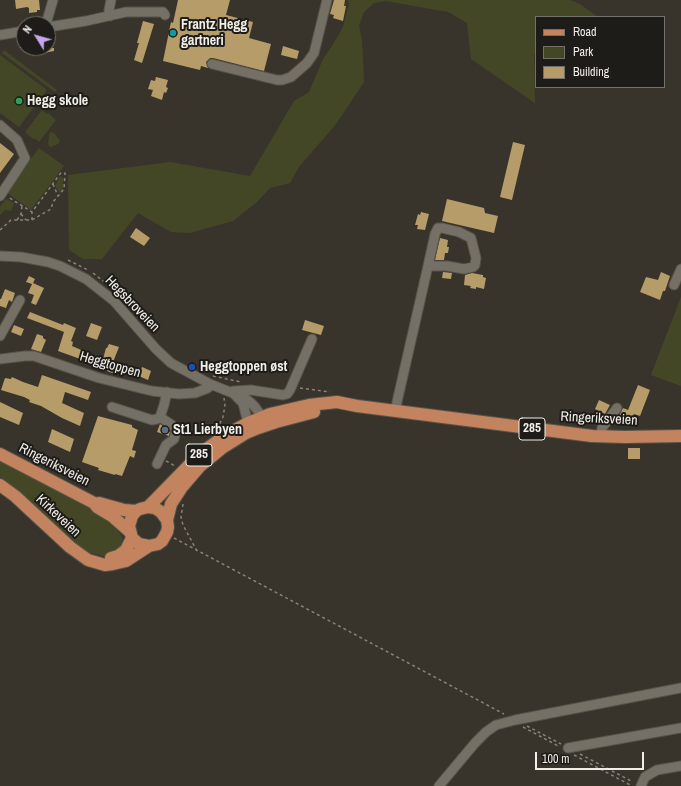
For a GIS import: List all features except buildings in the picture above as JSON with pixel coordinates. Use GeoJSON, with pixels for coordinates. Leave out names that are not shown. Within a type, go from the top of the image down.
{"type":"FeatureCollection","features":[{"type":"Feature","properties":{"kind":"main road","name":"Ringeriksveien"},"geometry":{"type":"LineString","coordinates":[[0,454],[94,503],[124,510],[142,509],[181,467],[216,441],[256,423],[310,413],[348,409],[357,406],[555,432],[601,436],[681,436]]}},
{"type":"Feature","properties":{"kind":"main road","name":"Ringeriksveien"},"geometry":{"type":"LineString","coordinates":[[167,520],[174,499],[200,466],[211,456],[256,423]]}},
{"type":"Feature","properties":{"kind":"main road","name":"Kirkeveien"},"geometry":{"type":"LineString","coordinates":[[0,485],[15,496],[77,553],[88,560],[100,562],[105,565],[122,562],[149,546]]}},
{"type":"Feature","properties":{"kind":"main road","name":"Ringeriksveien"},"geometry":{"type":"LineString","coordinates":[[94,503],[97,507],[112,516],[131,534]]}},
{"type":"Feature","properties":{"kind":"main road"},"geometry":{"type":"LineString","coordinates":[[142,509],[159,510],[165,515],[167,520]]}},
{"type":"Feature","properties":{"kind":"main road","name":"285"},"geometry":{"type":"LineString","coordinates":[[131,534],[130,521],[142,509]]}},
{"type":"Feature","properties":{"kind":"main road","name":"285"},"geometry":{"type":"LineString","coordinates":[[165,537],[168,527],[167,520]]}},
{"type":"Feature","properties":{"kind":"main road"},"geometry":{"type":"LineString","coordinates":[[100,562],[122,554],[126,550],[131,534]]}},
{"type":"Feature","properties":{"kind":"main road"},"geometry":{"type":"LineString","coordinates":[[131,534],[139,544],[149,546],[158,544],[165,537]]}},
{"type":"Feature","properties":{"kind":"street"},"geometry":{"type":"LineString","coordinates":[[48,16],[53,0]]}},
{"type":"Feature","properties":{"kind":"street"},"geometry":{"type":"LineString","coordinates":[[110,16],[109,10],[111,0]]}},
{"type":"Feature","properties":{"kind":"street"},"geometry":{"type":"LineString","coordinates":[[212,64],[277,80],[291,77],[307,63],[314,53],[327,0]]}},
{"type":"Feature","properties":{"kind":"street"},"geometry":{"type":"LineString","coordinates":[[56,26],[126,12],[163,12],[165,15]]}},
{"type":"Feature","properties":{"kind":"street"},"geometry":{"type":"LineString","coordinates":[[0,35],[16,32]]}},
{"type":"Feature","properties":{"kind":"street"},"geometry":{"type":"LineString","coordinates":[[0,125],[17,140],[25,158],[1,195]]}},
{"type":"Feature","properties":{"kind":"street"},"geometry":{"type":"LineString","coordinates":[[396,411],[435,234],[438,228],[442,228],[460,232],[471,238],[476,258],[475,265],[473,267],[464,269],[447,266],[428,266]]}},
{"type":"Feature","properties":{"kind":"street","name":"Hegsbroveien"},"geometry":{"type":"LineString","coordinates":[[0,256],[21,257],[48,262],[60,266],[86,279],[114,301],[156,349],[171,363],[213,380],[229,393],[245,398],[250,402],[255,407],[256,423]]}},
{"type":"Feature","properties":{"kind":"street"},"geometry":{"type":"LineString","coordinates":[[674,285],[681,269]]}},
{"type":"Feature","properties":{"kind":"street"},"geometry":{"type":"LineString","coordinates":[[0,336],[20,300]]}},
{"type":"Feature","properties":{"kind":"street"},"geometry":{"type":"LineString","coordinates":[[229,393],[251,390],[283,395],[288,394],[312,339]]}},
{"type":"Feature","properties":{"kind":"street","name":"Heggtoppen"},"geometry":{"type":"LineString","coordinates":[[0,359],[34,356],[99,378],[139,388],[167,392],[195,393],[208,388],[213,380]]}},
{"type":"Feature","properties":{"kind":"street"},"geometry":{"type":"LineString","coordinates":[[112,407],[152,420],[157,419],[160,417],[167,392]]}},
{"type":"Feature","properties":{"kind":"street"},"geometry":{"type":"LineString","coordinates":[[229,393],[243,404],[256,423]]}},
{"type":"Feature","properties":{"kind":"street"},"geometry":{"type":"LineString","coordinates":[[601,436],[602,428],[617,408]]}},
{"type":"Feature","properties":{"kind":"street"},"geometry":{"type":"LineString","coordinates":[[159,461],[166,445],[174,439],[176,430],[172,425],[160,417]]}},
{"type":"Feature","properties":{"kind":"street"},"geometry":{"type":"LineString","coordinates":[[439,786],[475,743],[496,725],[681,688]]}},
{"type":"Feature","properties":{"kind":"street"},"geometry":{"type":"LineString","coordinates":[[568,748],[681,728]]}},
{"type":"Feature","properties":{"kind":"street"},"geometry":{"type":"LineString","coordinates":[[641,786],[645,777],[657,770],[681,766]]}},
{"type":"Feature","properties":{"kind":"path"},"geometry":{"type":"LineString","coordinates":[[0,230],[11,220],[32,220],[51,209],[53,202],[64,189],[64,173],[61,173],[32,212],[32,220]]}},
{"type":"Feature","properties":{"kind":"path"},"geometry":{"type":"LineString","coordinates":[[53,184],[58,196]]}},
{"type":"Feature","properties":{"kind":"path"},"geometry":{"type":"LineString","coordinates":[[1,195],[32,212]]}},
{"type":"Feature","properties":{"kind":"path"},"geometry":{"type":"LineString","coordinates":[[17,220],[21,214],[22,206]]}},
{"type":"Feature","properties":{"kind":"path"},"geometry":{"type":"LineString","coordinates":[[21,214],[26,220]]}},
{"type":"Feature","properties":{"kind":"path"},"geometry":{"type":"LineString","coordinates":[[213,380],[228,380]]}},
{"type":"Feature","properties":{"kind":"path"},"geometry":{"type":"LineString","coordinates":[[214,432],[222,421],[225,401],[229,393]]}},
{"type":"Feature","properties":{"kind":"path"},"geometry":{"type":"LineString","coordinates":[[159,461],[181,467]]}},
{"type":"Feature","properties":{"kind":"path"},"geometry":{"type":"LineString","coordinates":[[184,502],[182,514],[183,525],[197,551]]}},
{"type":"Feature","properties":{"kind":"path"},"geometry":{"type":"LineString","coordinates":[[165,537],[173,538],[505,714]]}},
{"type":"Feature","properties":{"kind":"green space"},"geometry":{"type":"Polygon","coordinates":[[[348,0],[570,0],[580,4],[597,16],[535,16],[535,103],[471,59],[467,23],[448,12],[386,1],[374,3],[364,12],[359,26],[362,40],[364,82],[336,124],[299,167],[290,183],[270,188],[257,202],[233,221],[190,233],[171,232],[138,213],[102,259],[83,259],[69,250],[68,175],[170,162],[250,176],[294,101],[309,92],[323,59],[343,27],[349,4],[348,0]]]}},
{"type":"Feature","properties":{"kind":"green space"},"geometry":{"type":"Polygon","coordinates":[[[4,50],[57,90],[55,92],[2,53],[4,50]]]}},
{"type":"Feature","properties":{"kind":"green space","name":"Hegg skole"},"geometry":{"type":"Polygon","coordinates":[[[0,55],[47,90],[19,127],[0,113],[0,55]]]}},
{"type":"Feature","properties":{"kind":"green space"},"geometry":{"type":"Polygon","coordinates":[[[42,110],[56,120],[39,142],[25,132],[42,110]]]}},
{"type":"Feature","properties":{"kind":"green space"},"geometry":{"type":"Polygon","coordinates":[[[50,132],[55,134],[60,141],[58,144],[51,147],[48,143],[50,132]]]}},
{"type":"Feature","properties":{"kind":"green space"},"geometry":{"type":"Polygon","coordinates":[[[39,148],[64,166],[31,210],[6,192],[39,148]]]}},
{"type":"Feature","properties":{"kind":"green space"},"geometry":{"type":"Polygon","coordinates":[[[60,176],[63,178],[63,189],[60,193],[55,186],[60,176]]]}},
{"type":"Feature","properties":{"kind":"green space"},"geometry":{"type":"Polygon","coordinates":[[[6,199],[14,203],[11,211],[5,210],[0,215],[0,207],[6,199]]]}},
{"type":"Feature","properties":{"kind":"green space"},"geometry":{"type":"Polygon","coordinates":[[[681,297],[681,386],[651,375],[681,297]]]}},
{"type":"Feature","properties":{"kind":"green space"},"geometry":{"type":"Polygon","coordinates":[[[0,461],[99,513],[114,525],[122,537],[123,544],[111,555],[103,556],[83,551],[0,477],[0,461]]]}},
{"type":"Feature","properties":{"kind":"place","name":"Frantz Hegg gartneri"},"geometry":{"type":"Point","coordinates":[173,33]}},
{"type":"Feature","properties":{"kind":"place","name":"Hegg skole"},"geometry":{"type":"Point","coordinates":[19,101]}},
{"type":"Feature","properties":{"kind":"place","name":"Heggtoppen øst"},"geometry":{"type":"Point","coordinates":[192,367]}},
{"type":"Feature","properties":{"kind":"place","name":"St1 Lierbyen"},"geometry":{"type":"Point","coordinates":[165,430]}}]}
